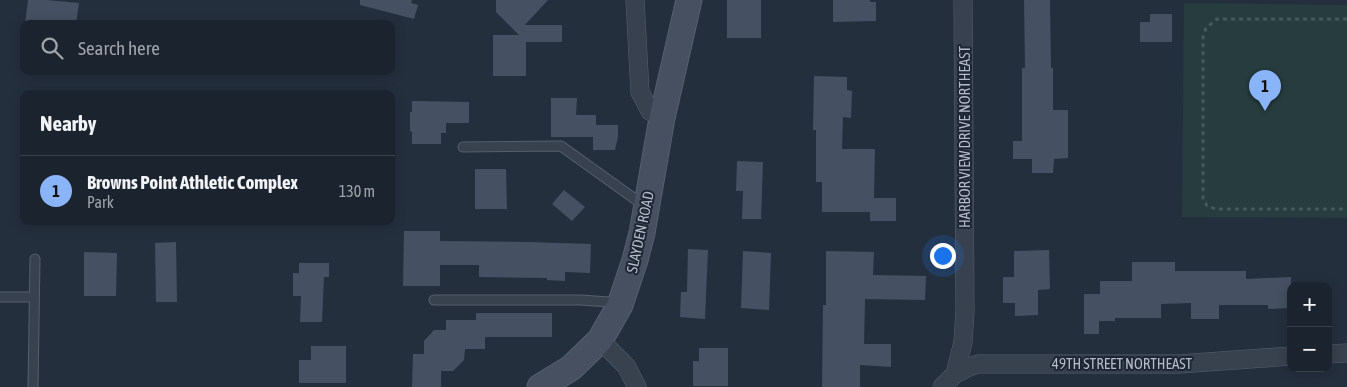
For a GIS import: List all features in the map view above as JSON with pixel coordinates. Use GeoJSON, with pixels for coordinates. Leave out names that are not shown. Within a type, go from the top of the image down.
{"type":"FeatureCollection","features":[{"type":"Feature","properties":{"kind":"street"},"geometry":{"type":"LineString","coordinates":[[635,0],[640,92],[650,110],[662,118]]}},
{"type":"Feature","properties":{"kind":"street","name":"SLAYDEN ROAD"},"geometry":{"type":"LineString","coordinates":[[540,387],[571,368],[600,340],[620,305],[635,260],[662,118],[689,0]]}},
{"type":"Feature","properties":{"kind":"street","name":"HARBOR VIEW DRIVE NORTHEAST"},"geometry":{"type":"LineString","coordinates":[[955,374],[961,354],[965,311],[963,0]]}},
{"type":"Feature","properties":{"kind":"street"},"geometry":{"type":"LineString","coordinates":[[600,340],[626,366],[637,387]]}},
{"type":"Feature","properties":{"kind":"street"},"geometry":{"type":"LineString","coordinates":[[1332,354],[1347,353]]}},
{"type":"Feature","properties":{"kind":"street","name":"49TH STREET NORTHEAST"},"geometry":{"type":"LineString","coordinates":[[955,374],[978,364],[1178,364],[1287,356]]}},
{"type":"Feature","properties":{"kind":"street"},"geometry":{"type":"LineString","coordinates":[[942,387],[955,374]]}},
{"type":"Feature","properties":{"kind":"lane"},"geometry":{"type":"LineString","coordinates":[[463,147],[561,146],[639,202],[647,203]]}},
{"type":"Feature","properties":{"kind":"lane"},"geometry":{"type":"LineString","coordinates":[[33,387],[35,259]]}},
{"type":"Feature","properties":{"kind":"lane"},"geometry":{"type":"LineString","coordinates":[[0,297],[33,297]]}},
{"type":"Feature","properties":{"kind":"lane"},"geometry":{"type":"LineString","coordinates":[[434,300],[581,300],[609,302],[620,305]]}},
{"type":"Feature","properties":{"kind":"path"},"geometry":{"type":"LineString","coordinates":[[1347,19],[1218,19],[1206,28],[1203,37],[1203,198],[1207,206],[1216,209],[1347,210]]}},
{"type":"Feature","properties":{"kind":"green space"},"geometry":{"type":"Polygon","coordinates":[[[1184,3],[1347,5],[1347,218],[1182,217],[1184,3]]]}},
{"type":"Feature","properties":{"kind":"building"},"geometry":{"type":"Polygon","coordinates":[[[28,0],[79,3],[77,20],[26,20],[28,0]]]}},
{"type":"Feature","properties":{"kind":"building"},"geometry":{"type":"Polygon","coordinates":[[[360,0],[412,0],[411,3],[418,5],[414,19],[360,5],[360,0]]]}},
{"type":"Feature","properties":{"kind":"building"},"geometry":{"type":"Polygon","coordinates":[[[496,0],[548,0],[525,25],[562,25],[562,42],[526,42],[526,76],[493,76],[493,35],[519,35],[496,12],[496,0]]]}},
{"type":"Feature","properties":{"kind":"building"},"geometry":{"type":"Polygon","coordinates":[[[727,0],[761,0],[761,38],[727,38],[727,0]]]}},
{"type":"Feature","properties":{"kind":"building"},"geometry":{"type":"Polygon","coordinates":[[[833,0],[870,0],[870,2],[876,2],[876,21],[833,22],[833,0]]]}},
{"type":"Feature","properties":{"kind":"building"},"geometry":{"type":"Polygon","coordinates":[[[1024,0],[1050,0],[1053,110],[1068,110],[1068,158],[1054,159],[1053,173],[1032,173],[1032,159],[1013,159],[1013,141],[1022,141],[1022,68],[1025,68],[1024,0]]]}},
{"type":"Feature","properties":{"kind":"building"},"geometry":{"type":"Polygon","coordinates":[[[1150,14],[1172,14],[1172,42],[1140,42],[1140,22],[1150,22],[1150,14]]]}},
{"type":"Feature","properties":{"kind":"building"},"geometry":{"type":"Polygon","coordinates":[[[814,76],[847,77],[847,90],[852,91],[851,118],[843,117],[842,149],[875,149],[874,198],[896,198],[896,221],[870,221],[870,212],[822,212],[822,182],[816,182],[816,130],[813,130],[814,76]]]}},
{"type":"Feature","properties":{"kind":"building"},"geometry":{"type":"Polygon","coordinates":[[[551,98],[577,98],[576,115],[596,115],[596,125],[618,125],[615,150],[593,150],[593,137],[551,137],[551,98]]]}},
{"type":"Feature","properties":{"kind":"building"},"geometry":{"type":"Polygon","coordinates":[[[412,101],[469,102],[469,123],[446,123],[446,133],[441,133],[441,144],[412,144],[410,112],[412,112],[412,101]]]}},
{"type":"Feature","properties":{"kind":"building"},"geometry":{"type":"Polygon","coordinates":[[[737,161],[763,162],[761,219],[742,219],[743,191],[736,191],[737,161]]]}},
{"type":"Feature","properties":{"kind":"building"},"geometry":{"type":"Polygon","coordinates":[[[475,169],[506,169],[507,209],[475,209],[475,169]]]}},
{"type":"Feature","properties":{"kind":"building"},"geometry":{"type":"Polygon","coordinates":[[[564,190],[585,207],[572,221],[552,204],[564,190]]]}},
{"type":"Feature","properties":{"kind":"building"},"geometry":{"type":"Polygon","coordinates":[[[404,231],[440,231],[440,241],[591,244],[590,273],[565,272],[565,281],[547,280],[547,278],[479,277],[479,265],[440,265],[440,286],[403,286],[404,231]]]}},
{"type":"Feature","properties":{"kind":"building"},"geometry":{"type":"Polygon","coordinates":[[[176,242],[177,302],[156,302],[155,243],[176,242]]]}},
{"type":"Feature","properties":{"kind":"building"},"geometry":{"type":"Polygon","coordinates":[[[688,249],[708,250],[705,319],[680,317],[681,292],[687,292],[688,249]]]}},
{"type":"Feature","properties":{"kind":"building"},"geometry":{"type":"Polygon","coordinates":[[[1049,250],[1050,289],[1038,290],[1038,315],[1015,316],[1015,303],[1003,303],[1003,277],[1014,277],[1014,251],[1049,250]]]}},
{"type":"Feature","properties":{"kind":"building"},"geometry":{"type":"Polygon","coordinates":[[[743,251],[771,253],[769,310],[741,308],[743,251]]]}},
{"type":"Feature","properties":{"kind":"building"},"geometry":{"type":"Polygon","coordinates":[[[826,251],[874,252],[873,275],[926,276],[925,300],[865,299],[864,344],[891,344],[891,367],[860,365],[860,387],[822,387],[823,305],[826,305],[826,251]]]}},
{"type":"Feature","properties":{"kind":"building"},"geometry":{"type":"Polygon","coordinates":[[[84,252],[117,253],[116,296],[84,296],[84,252]]]}},
{"type":"Feature","properties":{"kind":"building"},"geometry":{"type":"Polygon","coordinates":[[[1132,262],[1175,262],[1175,271],[1246,271],[1246,279],[1291,277],[1291,282],[1287,282],[1287,308],[1268,309],[1268,305],[1219,305],[1219,319],[1191,319],[1191,303],[1161,304],[1161,318],[1115,318],[1115,321],[1099,321],[1099,334],[1084,334],[1084,294],[1100,294],[1100,281],[1132,281],[1132,262]]]}},
{"type":"Feature","properties":{"kind":"building"},"geometry":{"type":"Polygon","coordinates":[[[299,263],[329,263],[329,277],[324,277],[322,322],[300,322],[301,296],[293,296],[293,273],[299,273],[299,263]]]}},
{"type":"Feature","properties":{"kind":"building"},"geometry":{"type":"Polygon","coordinates":[[[476,313],[552,313],[552,337],[485,337],[485,349],[465,349],[464,360],[453,371],[441,371],[441,387],[412,387],[413,354],[424,354],[424,341],[434,330],[446,330],[446,320],[476,320],[476,313]]]}},
{"type":"Feature","properties":{"kind":"building"},"geometry":{"type":"Polygon","coordinates":[[[311,346],[346,346],[346,383],[299,383],[299,360],[311,360],[311,346]]]}},
{"type":"Feature","properties":{"kind":"building"},"geometry":{"type":"Polygon","coordinates":[[[699,348],[728,348],[728,386],[693,386],[693,361],[699,361],[699,348]]]}},
{"type":"Feature","properties":{"kind":"place","name":"Browns Point Athletic Complex"},"geometry":{"type":"Point","coordinates":[1265,111]}}]}
